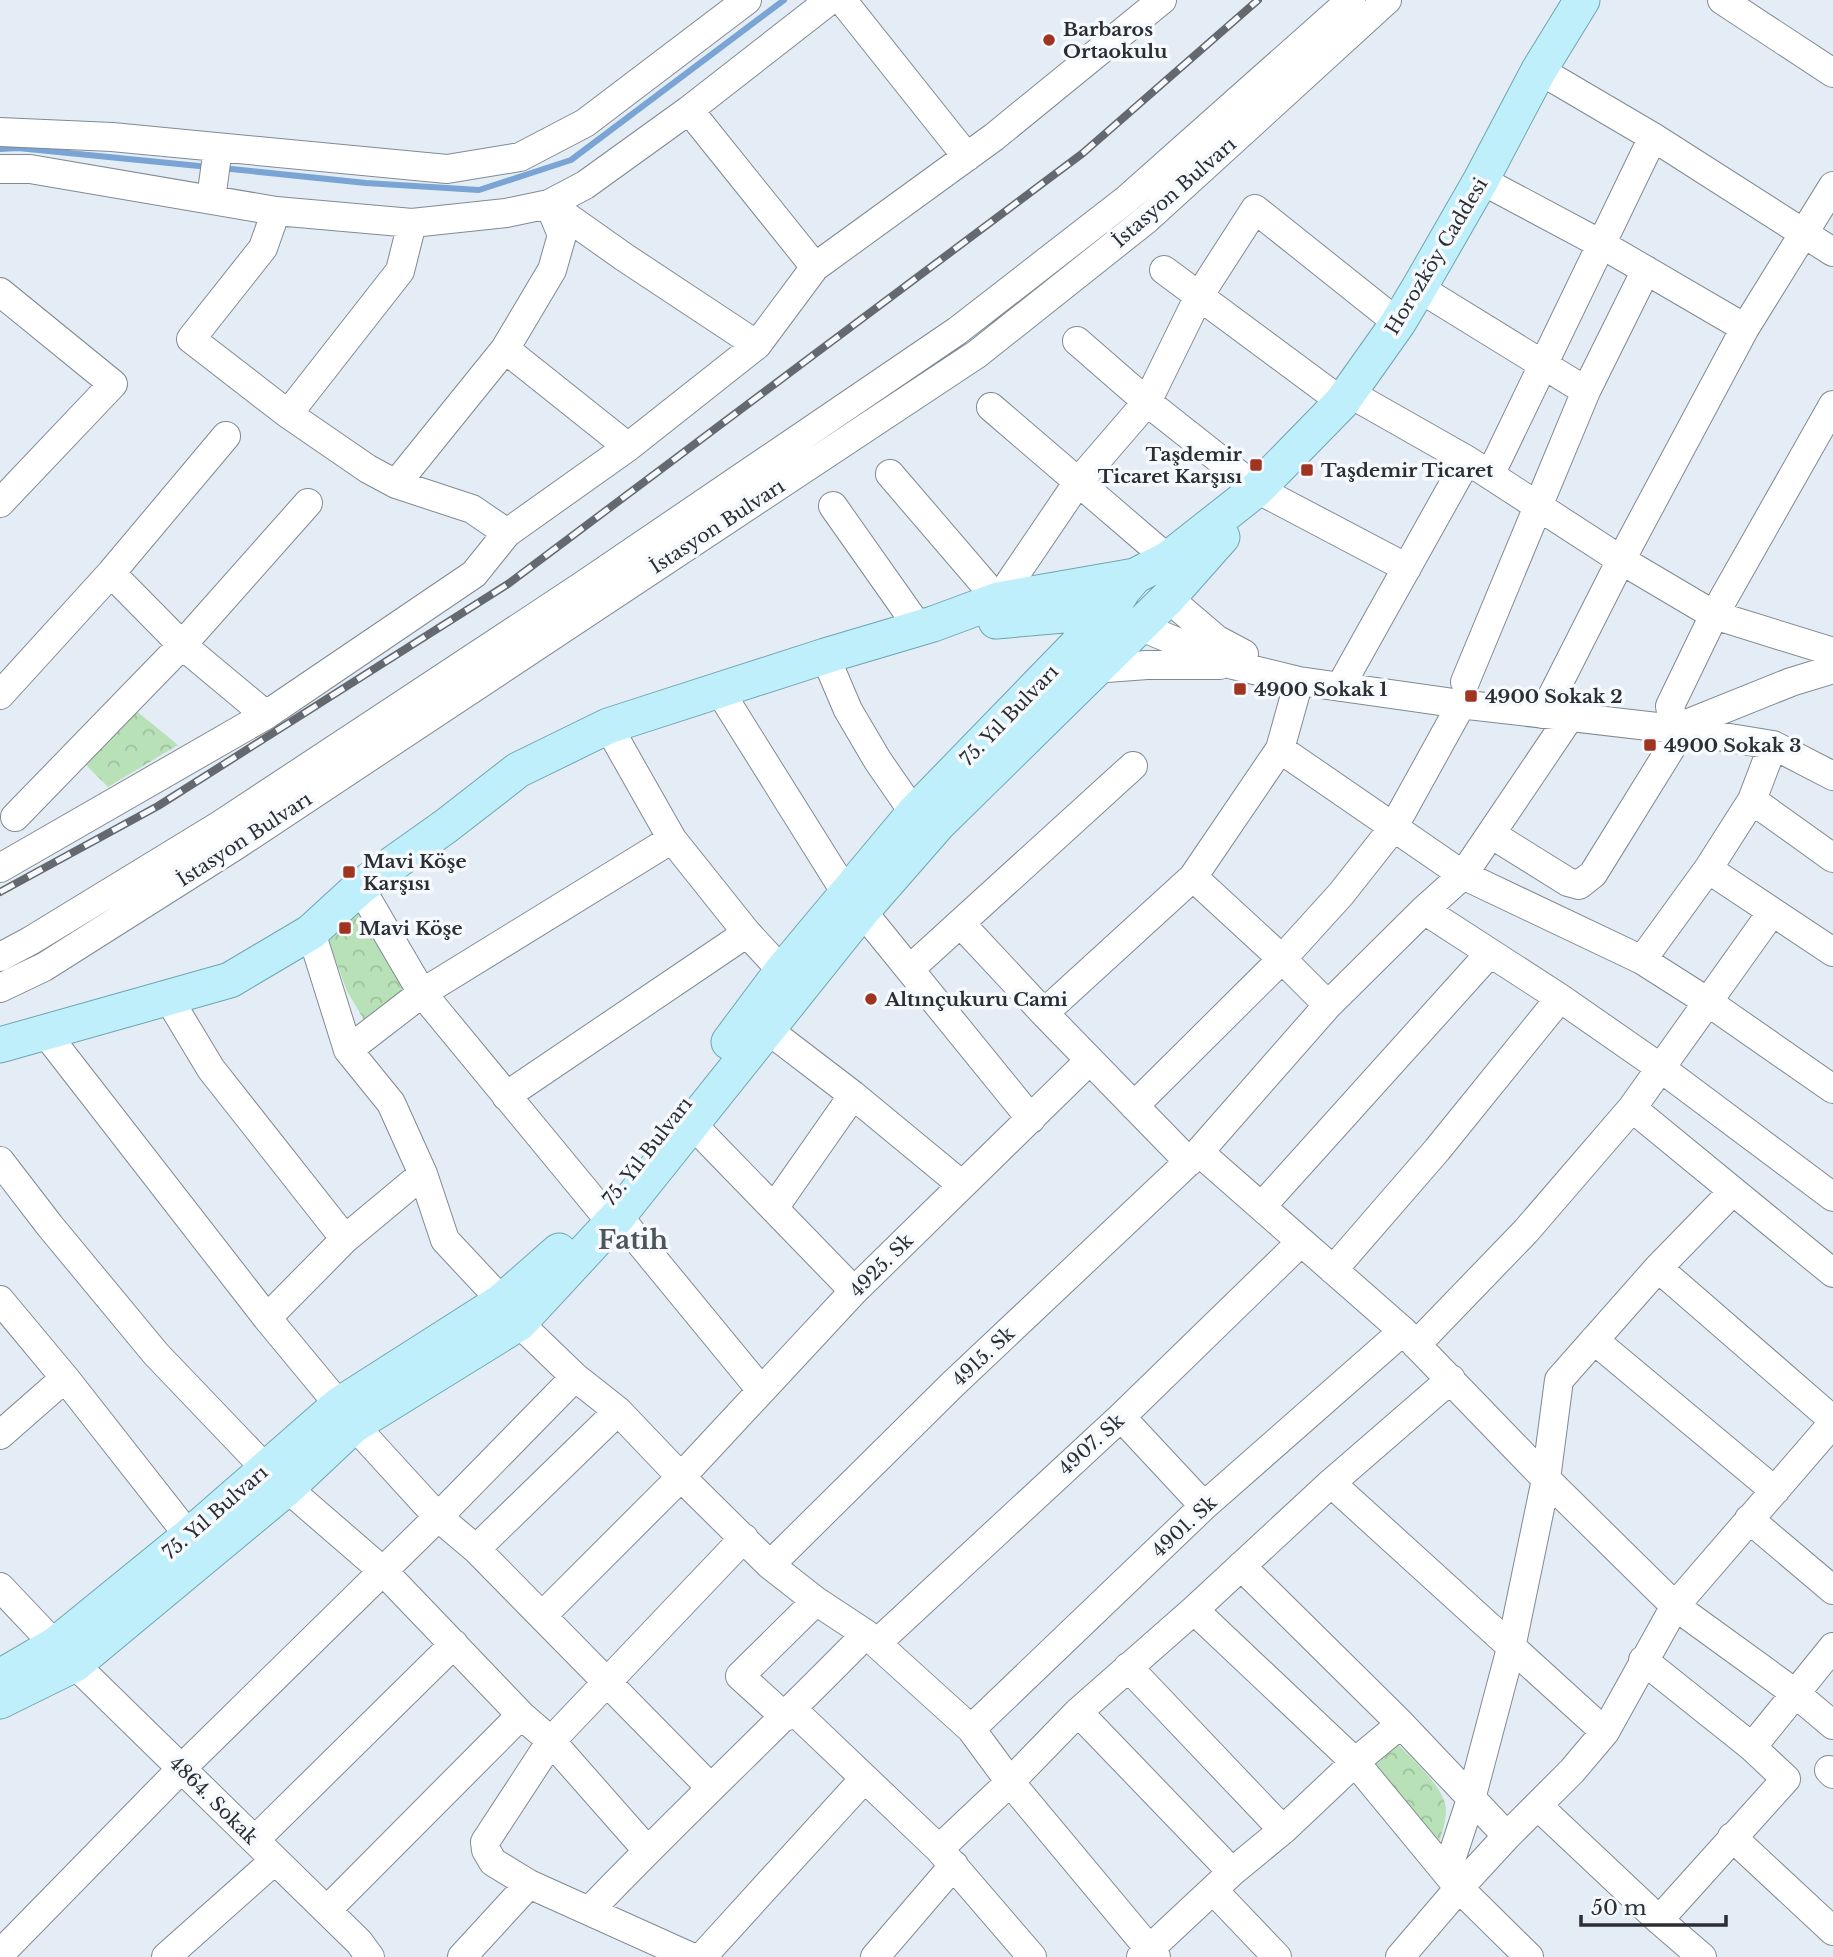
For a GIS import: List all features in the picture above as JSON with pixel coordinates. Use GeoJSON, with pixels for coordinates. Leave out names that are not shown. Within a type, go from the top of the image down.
{"type":"FeatureCollection","features":[{"type":"Feature","properties":{"kind":"main road","name":"Horozköy Caddesi"},"geometry":{"type":"LineString","coordinates":[[1257,489],[1345,397],[1398,323],[1481,180],[1539,70],[1582,0]]}},
{"type":"Feature","properties":{"kind":"main road"},"geometry":{"type":"LineString","coordinates":[[0,1045],[230,980],[312,932],[360,887],[446,826],[518,770],[608,726],[926,626],[998,600],[1135,576],[1168,559],[1257,489]]}},
{"type":"Feature","properties":{"kind":"main road"},"geometry":{"type":"LineString","coordinates":[[926,626],[1125,619],[1168,598],[1245,511],[1257,489]]}},
{"type":"Feature","properties":{"kind":"main road"},"geometry":{"type":"LineString","coordinates":[[1135,576],[1157,584],[1168,598]]}},
{"type":"Feature","properties":{"kind":"main road"},"geometry":{"type":"LineString","coordinates":[[854,902],[938,824],[1093,669],[1125,619],[1123,590],[1135,576]]}},
{"type":"Feature","properties":{"kind":"main road","name":"75. Yıl Bulvarı"},"geometry":{"type":"LineString","coordinates":[[0,1701],[65,1654],[276,1478],[347,1415],[510,1312],[567,1245],[609,1213],[692,1124],[768,1030],[914,813],[1125,619]]}},
{"type":"Feature","properties":{"kind":"main road","name":"75. Yıl Bulvarı"},"geometry":{"type":"LineString","coordinates":[[609,1213],[690,1096],[782,971],[854,902]]}},
{"type":"Feature","properties":{"kind":"main road","name":"75. Yıl Bulvarı"},"geometry":{"type":"LineString","coordinates":[[0,1676],[65,1654],[188,1536],[276,1478]]}},
{"type":"Feature","properties":{"kind":"street"},"geometry":{"type":"LineString","coordinates":[[0,132],[60,133],[447,169],[520,157],[585,123],[747,0]]}},
{"type":"Feature","properties":{"kind":"street"},"geometry":{"type":"LineString","coordinates":[[0,169],[30,169],[276,211],[412,223],[506,213],[550,204],[585,185],[690,110],[830,0]]}},
{"type":"Feature","properties":{"kind":"street"},"geometry":{"type":"LineString","coordinates":[[842,0],[967,157]]}},
{"type":"Feature","properties":{"kind":"street"},"geometry":{"type":"LineString","coordinates":[[0,868],[266,715],[474,574],[506,533],[628,447],[757,345],[815,267],[967,157],[1162,0]]}},
{"type":"Feature","properties":{"kind":"street","name":"İstasyon Bulvarı"},"geometry":{"type":"LineString","coordinates":[[0,957],[232,817],[579,588],[957,331],[1127,199],[1351,0]]}},
{"type":"Feature","properties":{"kind":"street","name":"İstasyon Bulvarı"},"geometry":{"type":"LineString","coordinates":[[0,988],[44,967],[235,846],[977,354],[1147,219],[1387,0]]}},
{"type":"Feature","properties":{"kind":"street"},"geometry":{"type":"LineString","coordinates":[[1737,4],[1833,73]]}},
{"type":"Feature","properties":{"kind":"street"},"geometry":{"type":"LineString","coordinates":[[1539,70],[1653,137],[1833,252]]}},
{"type":"Feature","properties":{"kind":"street"},"geometry":{"type":"LineString","coordinates":[[690,110],[815,267]]}},
{"type":"Feature","properties":{"kind":"street"},"geometry":{"type":"LineString","coordinates":[[1340,687],[1407,568],[1479,467],[1544,366],[1653,137]]}},
{"type":"Feature","properties":{"kind":"street"},"geometry":{"type":"LineString","coordinates":[[211,199],[218,148]]}},
{"type":"Feature","properties":{"kind":"street"},"geometry":{"type":"LineString","coordinates":[[1481,180],[1601,244],[1745,328]]}},
{"type":"Feature","properties":{"kind":"street","name":"4915. Sk"},"geometry":{"type":"LineString","coordinates":[[770,1565],[952,1385],[1194,1157],[1328,1005],[1423,910],[1463,875],[1491,834],[1556,716],[1621,560],[1745,328],[1833,186]]}},
{"type":"Feature","properties":{"kind":"street"},"geometry":{"type":"LineString","coordinates":[[550,204],[624,257],[757,345]]}},
{"type":"Feature","properties":{"kind":"street"},"geometry":{"type":"LineString","coordinates":[[396,484],[505,349],[552,270],[562,235],[550,204]]}},
{"type":"Feature","properties":{"kind":"street"},"geometry":{"type":"LineString","coordinates":[[890,474],[998,600],[1078,482],[1147,402],[1199,296],[1255,209],[1398,323]]}},
{"type":"Feature","properties":{"kind":"street"},"geometry":{"type":"LineString","coordinates":[[276,211],[263,248],[191,339],[288,414],[368,469],[396,484],[472,509],[506,533]]}},
{"type":"Feature","properties":{"kind":"street"},"geometry":{"type":"LineString","coordinates":[[288,414],[400,271],[412,223]]}},
{"type":"Feature","properties":{"kind":"street"},"geometry":{"type":"LineString","coordinates":[[1164,270],[1345,397],[1479,467],[1621,560],[1714,615],[1833,652]]}},
{"type":"Feature","properties":{"kind":"street"},"geometry":{"type":"LineString","coordinates":[[1134,1106],[1282,959],[1341,894],[1393,828],[1463,693],[1586,391],[1646,270]]}},
{"type":"Feature","properties":{"kind":"street"},"geometry":{"type":"LineString","coordinates":[[1419,288],[1586,391]]}},
{"type":"Feature","properties":{"kind":"street"},"geometry":{"type":"LineString","coordinates":[[0,292],[113,384],[0,503]]}},
{"type":"Feature","properties":{"kind":"street"},"geometry":{"type":"LineString","coordinates":[[1077,341],[1147,402],[1257,489],[1407,568]]}},
{"type":"Feature","properties":{"kind":"street"},"geometry":{"type":"LineString","coordinates":[[505,349],[628,447]]}},
{"type":"Feature","properties":{"kind":"street"},"geometry":{"type":"LineString","coordinates":[[1491,834],[1568,882],[1579,885],[1593,874],[1671,748],[1674,729],[1670,706],[1714,615],[1833,405]]}},
{"type":"Feature","properties":{"kind":"street"},"geometry":{"type":"LineString","coordinates":[[991,407],[1168,559]]}},
{"type":"Feature","properties":{"kind":"street"},"geometry":{"type":"LineString","coordinates":[[0,695],[111,573],[226,436]]}},
{"type":"Feature","properties":{"kind":"street"},"geometry":{"type":"LineString","coordinates":[[34,850],[8,809],[183,645],[308,503]]}},
{"type":"Feature","properties":{"kind":"street"},"geometry":{"type":"LineString","coordinates":[[833,506],[926,626]]}},
{"type":"Feature","properties":{"kind":"street"},"geometry":{"type":"LineString","coordinates":[[111,573],[183,645],[266,715]]}},
{"type":"Feature","properties":{"kind":"street"},"geometry":{"type":"LineString","coordinates":[[1168,598],[1216,639],[1289,678]]}},
{"type":"Feature","properties":{"kind":"street"},"geometry":{"type":"LineString","coordinates":[[1125,619],[1233,665],[1289,678],[1340,687],[1463,693],[1556,716],[1674,729],[1773,745],[1833,776]]}},
{"type":"Feature","properties":{"kind":"street"},"geometry":{"type":"LineString","coordinates":[[825,656],[848,710],[878,761],[914,813]]}},
{"type":"Feature","properties":{"kind":"street"},"geometry":{"type":"LineString","coordinates":[[1093,669],[1147,665],[1233,665]]}},
{"type":"Feature","properties":{"kind":"street"},"geometry":{"type":"LineString","coordinates":[[1674,729],[1791,682],[1833,669]]}},
{"type":"Feature","properties":{"kind":"street"},"geometry":{"type":"LineString","coordinates":[[1044,1013],[1193,877],[1280,749],[1289,678]]}},
{"type":"Feature","properties":{"kind":"street"},"geometry":{"type":"LineString","coordinates":[[719,690],[854,902],[911,968],[1031,1119]]}},
{"type":"Feature","properties":{"kind":"street"},"geometry":{"type":"LineString","coordinates":[[608,726],[672,839],[747,933],[782,971]]}},
{"type":"Feature","properties":{"kind":"street"},"geometry":{"type":"LineString","coordinates":[[1642,960],[1708,869],[1752,800],[1773,745]]}},
{"type":"Feature","properties":{"kind":"street"},"geometry":{"type":"LineString","coordinates":[[1280,749],[1463,875],[1642,960],[1833,1089]]}},
{"type":"Feature","properties":{"kind":"street"},"geometry":{"type":"LineString","coordinates":[[911,968],[1133,766]]}},
{"type":"Feature","properties":{"kind":"street"},"geometry":{"type":"LineString","coordinates":[[1752,800],[1833,858]]}},
{"type":"Feature","properties":{"kind":"street"},"geometry":{"type":"LineString","coordinates":[[348,1050],[422,993],[672,839]]}},
{"type":"Feature","properties":{"kind":"street"},"geometry":{"type":"LineString","coordinates":[[1708,869],[1833,951]]}},
{"type":"Feature","properties":{"kind":"street"},"geometry":{"type":"LineString","coordinates":[[1193,877],[1328,1005]]}},
{"type":"Feature","properties":{"kind":"street"},"geometry":{"type":"LineString","coordinates":[[360,887],[422,993],[506,1096],[761,1390]]}},
{"type":"Feature","properties":{"kind":"street"},"geometry":{"type":"LineString","coordinates":[[1423,910],[1560,998],[1662,1069],[1833,1197]]}},
{"type":"Feature","properties":{"kind":"street","name":"4901. Sk"},"geometry":{"type":"LineString","coordinates":[[971,1729],[1204,1506],[1409,1338],[1526,1231],[1632,1108],[1772,912]]}},
{"type":"Feature","properties":{"kind":"street"},"geometry":{"type":"LineString","coordinates":[[961,924],[1134,1106],[1194,1157],[1262,1206],[1409,1338],[1675,1606],[1795,1693],[1833,1725]]}},
{"type":"Feature","properties":{"kind":"street"},"geometry":{"type":"LineString","coordinates":[[312,932],[348,1050],[391,1103],[423,1174],[446,1240],[510,1312],[575,1377],[618,1410],[770,1565],[816,1601],[872,1638],[971,1729],[1010,1782],[1148,1954],[1223,1882],[1355,1762],[1401,1724]]}},
{"type":"Feature","properties":{"kind":"street"},"geometry":{"type":"LineString","coordinates":[[506,1096],[747,933]]}},
{"type":"Feature","properties":{"kind":"street"},"geometry":{"type":"LineString","coordinates":[[1262,1206],[1489,954]]}},
{"type":"Feature","properties":{"kind":"street"},"geometry":{"type":"LineString","coordinates":[[167,996],[211,1069],[345,1239]]}},
{"type":"Feature","properties":{"kind":"street"},"geometry":{"type":"LineString","coordinates":[[1333,1270],[1437,1150],[1560,998]]}},
{"type":"Feature","properties":{"kind":"street"},"geometry":{"type":"LineString","coordinates":[[768,1030],[853,1095],[962,1185]]}},
{"type":"Feature","properties":{"kind":"street"},"geometry":{"type":"LineString","coordinates":[[44,1031],[267,1318],[347,1415],[438,1517],[476,1549],[711,1788]]}},
{"type":"Feature","properties":{"kind":"street","name":"4925. Sk"},"geometry":{"type":"LineString","coordinates":[[542,1616],[681,1477],[854,1291],[1090,1060]]}},
{"type":"Feature","properties":{"kind":"street"},"geometry":{"type":"LineString","coordinates":[[774,1208],[853,1095]]}},
{"type":"Feature","properties":{"kind":"street"},"geometry":{"type":"LineString","coordinates":[[1632,1108],[1833,1273]]}},
{"type":"Feature","properties":{"kind":"street"},"geometry":{"type":"LineString","coordinates":[[692,1124],[854,1291]]}},
{"type":"Feature","properties":{"kind":"street"},"geometry":{"type":"LineString","coordinates":[[0,1161],[156,1354],[276,1478],[384,1572],[521,1715],[551,1741],[647,1850]]}},
{"type":"Feature","properties":{"kind":"street"},"geometry":{"type":"LineString","coordinates":[[267,1318],[345,1239],[423,1174]]}},
{"type":"Feature","properties":{"kind":"street"},"geometry":{"type":"LineString","coordinates":[[1453,1880],[1471,1799],[1511,1648],[1546,1479],[1559,1380],[1658,1268],[1732,1192]]}},
{"type":"Feature","properties":{"kind":"street","name":"4907. Sk"},"geometry":{"type":"LineString","coordinates":[[590,1910],[647,1850],[788,1713],[1121,1417],[1301,1242]]}},
{"type":"Feature","properties":{"kind":"street"},"geometry":{"type":"LineString","coordinates":[[1400,1957],[1453,1880],[1507,1836],[1538,1806],[1605,1732],[1675,1606],[1833,1421],[1658,1268]]}},
{"type":"Feature","properties":{"kind":"street"},"geometry":{"type":"LineString","coordinates":[[0,1300],[65,1378],[188,1536]]}},
{"type":"Feature","properties":{"kind":"street"},"geometry":{"type":"LineString","coordinates":[[1594,1340],[1775,1491]]}},
{"type":"Feature","properties":{"kind":"street"},"geometry":{"type":"LineString","coordinates":[[0,1954],[182,1768],[384,1572],[575,1377]]}},
{"type":"Feature","properties":{"kind":"street"},"geometry":{"type":"LineString","coordinates":[[0,1435],[65,1378]]}},
{"type":"Feature","properties":{"kind":"street"},"geometry":{"type":"LineString","coordinates":[[875,1957],[946,1857],[1010,1782],[1078,1712],[1194,1610],[1331,1483],[1451,1379]]}},
{"type":"Feature","properties":{"kind":"street"},"geometry":{"type":"LineString","coordinates":[[476,1549],[618,1410]]}},
{"type":"Feature","properties":{"kind":"street"},"geometry":{"type":"LineString","coordinates":[[1121,1417],[1204,1506]]}},
{"type":"Feature","properties":{"kind":"street"},"geometry":{"type":"LineString","coordinates":[[1331,1483],[1605,1732]]}},
{"type":"Feature","properties":{"kind":"street"},"geometry":{"type":"LineString","coordinates":[[1749,1519],[1833,1590]]}},
{"type":"Feature","properties":{"kind":"street"},"geometry":{"type":"LineString","coordinates":[[691,1957],[529,1884],[494,1862],[485,1850],[485,1842],[551,1741],[744,1538]]}},
{"type":"Feature","properties":{"kind":"street"},"geometry":{"type":"LineString","coordinates":[[1241,1566],[1401,1724],[1507,1836]]}},
{"type":"Feature","properties":{"kind":"street","name":"4864. Sokak"},"geometry":{"type":"LineString","coordinates":[[0,1587],[327,1910],[357,1952]]}},
{"type":"Feature","properties":{"kind":"street"},"geometry":{"type":"LineString","coordinates":[[816,1601],[740,1676],[788,1713],[864,1779],[946,1857],[1027,1955]]}},
{"type":"Feature","properties":{"kind":"street"},"geometry":{"type":"LineString","coordinates":[[1194,1610],[1355,1762],[1453,1880],[1529,1957]]}},
{"type":"Feature","properties":{"kind":"street"},"geometry":{"type":"LineString","coordinates":[[166,1957],[454,1644]]}},
{"type":"Feature","properties":{"kind":"street"},"geometry":{"type":"LineString","coordinates":[[1752,1747],[1833,1647]]}},
{"type":"Feature","properties":{"kind":"street"},"geometry":{"type":"LineString","coordinates":[[1643,1660],[1752,1747],[1786,1779],[1659,1920]]}},
{"type":"Feature","properties":{"kind":"street"},"geometry":{"type":"LineString","coordinates":[[1128,1667],[1283,1830]]}},
{"type":"Feature","properties":{"kind":"street"},"geometry":{"type":"LineString","coordinates":[[1078,1712],[1223,1882],[1277,1957]]}},
{"type":"Feature","properties":{"kind":"street"},"geometry":{"type":"LineString","coordinates":[[327,1910],[521,1715]]}},
{"type":"Feature","properties":{"kind":"street"},"geometry":{"type":"LineString","coordinates":[[702,1957],[864,1779]]}},
{"type":"Feature","properties":{"kind":"street"},"geometry":{"type":"LineString","coordinates":[[1538,1806],[1659,1920],[1686,1952]]}},
{"type":"Feature","properties":{"kind":"street"},"geometry":{"type":"LineString","coordinates":[[1732,1837],[1833,1931]]}},
{"type":"Feature","properties":{"kind":"street"},"geometry":{"type":"LineString","coordinates":[[462,1957],[529,1884]]}},
{"type":"Feature","properties":{"kind":"green space"},"geometry":{"type":"Polygon","coordinates":[[[128,704],[178,745],[108,787],[77,756],[128,704]]]}},
{"type":"Feature","properties":{"kind":"green space"},"geometry":{"type":"Polygon","coordinates":[[[357,911],[372,912],[419,992],[367,1025],[347,991],[327,937],[357,911]]]}},
{"type":"Feature","properties":{"kind":"green space"},"geometry":{"type":"Polygon","coordinates":[[[1394,1740],[1434,1783],[1445,1802],[1445,1820],[1437,1850],[1368,1767],[1394,1740]]]}},
{"type":"Feature","properties":{"kind":"waterway"},"geometry":{"type":"LineString","coordinates":[[231,169],[366,183],[479,190],[571,160],[784,0]]}},
{"type":"Feature","properties":{"kind":"waterway"},"geometry":{"type":"LineString","coordinates":[[0,149],[18,148],[199,166]]}},
{"type":"Feature","properties":{"kind":"railway"},"geometry":{"type":"LineString","coordinates":[[0,892],[158,806],[508,584],[1083,153],[1258,0]]}},
{"type":"Feature","properties":{"kind":"place","name":"Barbaros Ortaokulu"},"geometry":{"type":"Point","coordinates":[1049,40]}},
{"type":"Feature","properties":{"kind":"place","name":"Taşdemir Ticaret Karşısı"},"geometry":{"type":"Point","coordinates":[1256,465]}},
{"type":"Feature","properties":{"kind":"place","name":"Taşdemir Ticaret"},"geometry":{"type":"Point","coordinates":[1307,470]}},
{"type":"Feature","properties":{"kind":"place","name":"4900 Sokak 1"},"geometry":{"type":"Point","coordinates":[1240,689]}},
{"type":"Feature","properties":{"kind":"place","name":"4900 Sokak 2"},"geometry":{"type":"Point","coordinates":[1471,696]}},
{"type":"Feature","properties":{"kind":"place","name":"4900 Sokak 3"},"geometry":{"type":"Point","coordinates":[1650,745]}},
{"type":"Feature","properties":{"kind":"place","name":"Mavi Köşe Karşısı"},"geometry":{"type":"Point","coordinates":[349,872]}},
{"type":"Feature","properties":{"kind":"place","name":"Mavi Köşe"},"geometry":{"type":"Point","coordinates":[345,928]}},
{"type":"Feature","properties":{"kind":"place","name":"Altınçukuru Cami"},"geometry":{"type":"Point","coordinates":[871,999]}},
{"type":"Feature","properties":{"kind":"district","name":"Fatih"},"geometry":{"type":"Point","coordinates":[633,1240]}}]}
